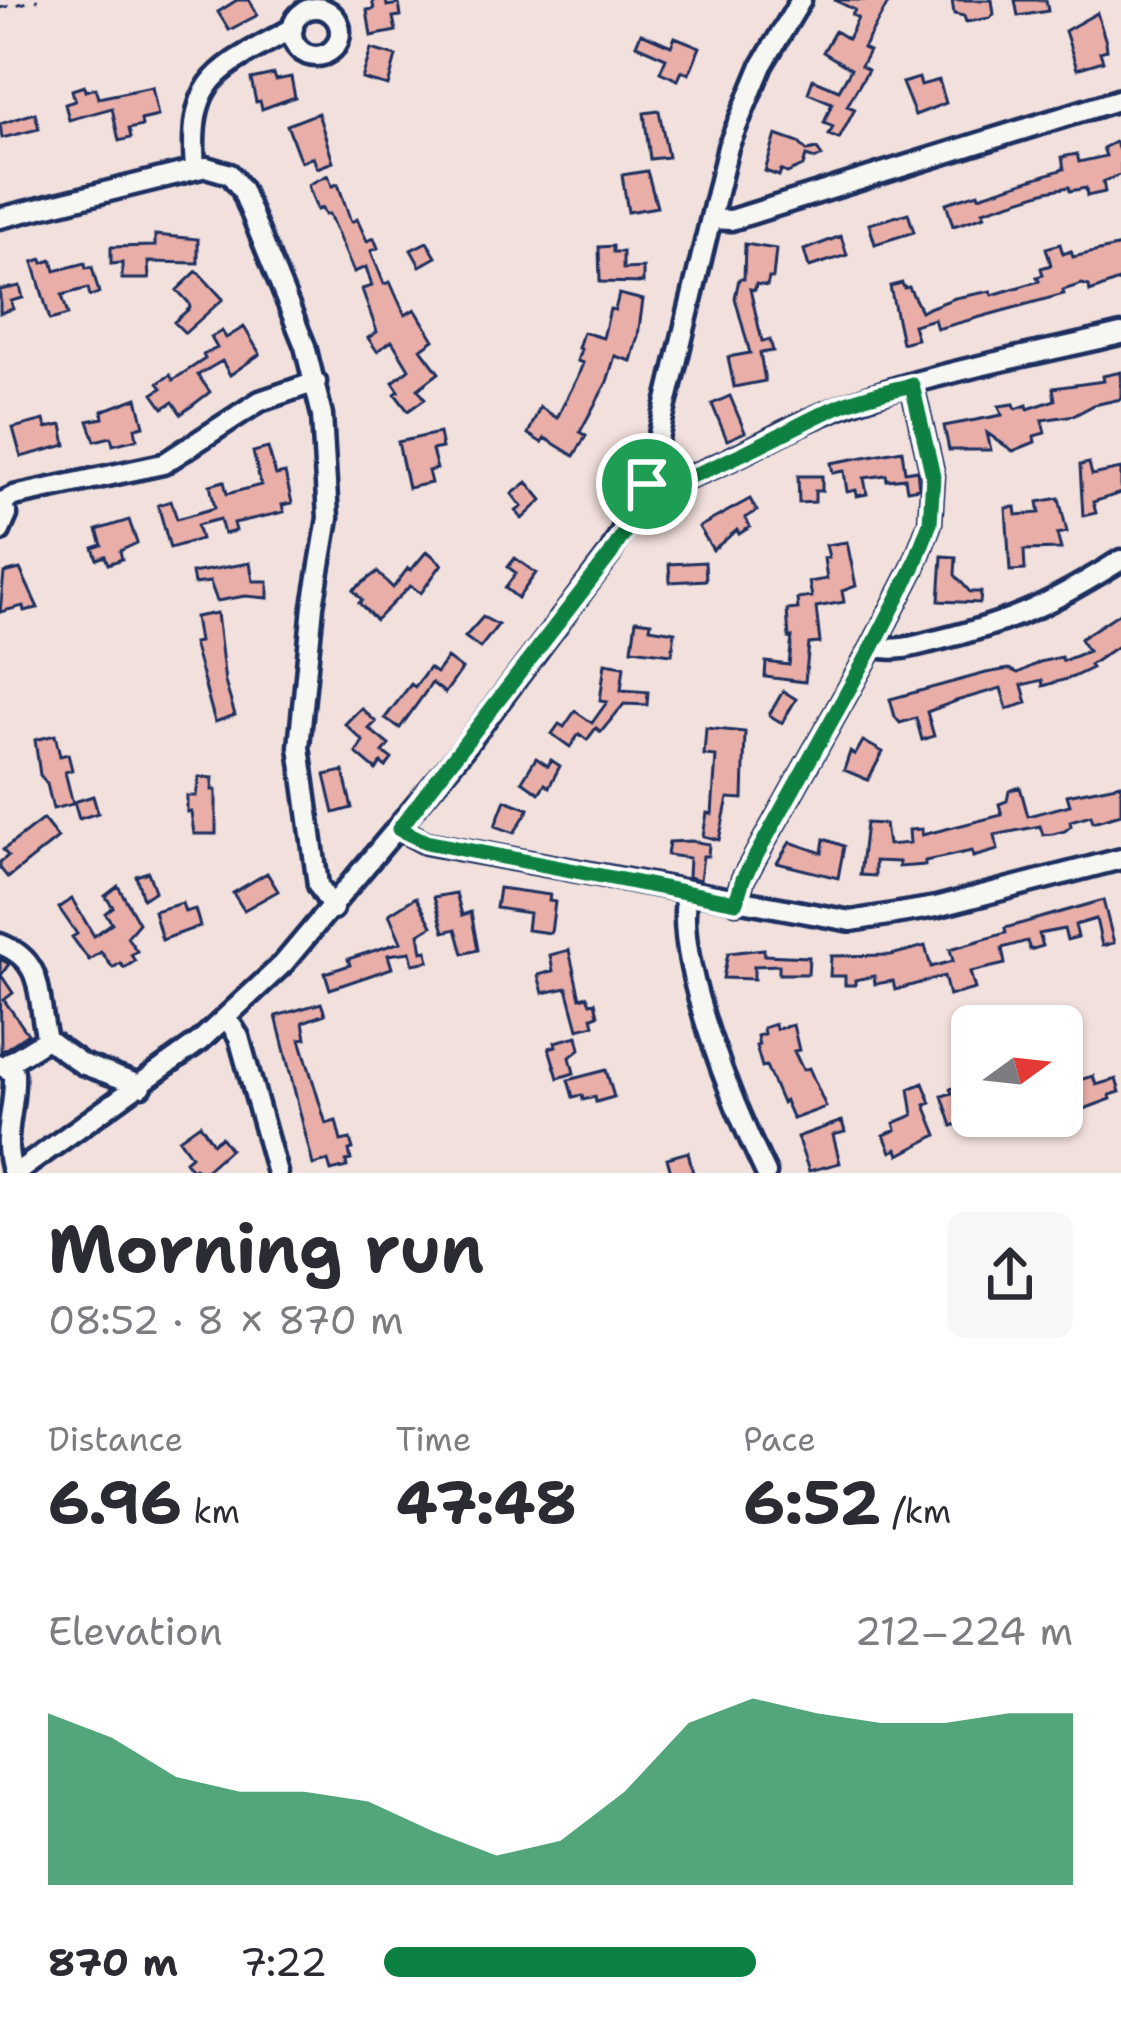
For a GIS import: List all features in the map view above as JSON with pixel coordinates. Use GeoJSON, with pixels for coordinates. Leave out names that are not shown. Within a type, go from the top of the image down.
{"type":"FeatureCollection","features":[{"type":"Feature","properties":{"kind":"street"},"geometry":{"type":"LineString","coordinates":[[1,1066],[14,1073],[5,1155],[14,1173],[142,1086],[227,1018],[333,909],[610,555],[647,484],[728,147],[744,103],[801,0]]}},
{"type":"Feature","properties":{"kind":"street"},"geometry":{"type":"LineString","coordinates":[[195,169],[192,124],[202,94],[225,66],[293,28]]}},
{"type":"Feature","properties":{"kind":"street"},"geometry":{"type":"LineString","coordinates":[[711,219],[730,220],[1121,99]]}},
{"type":"Feature","properties":{"kind":"street"},"geometry":{"type":"LineString","coordinates":[[0,218],[195,169],[230,174],[242,190],[316,382],[328,518],[298,747],[318,885],[333,909]]}},
{"type":"Feature","properties":{"kind":"street"},"geometry":{"type":"LineString","coordinates":[[647,484],[664,484],[750,451],[840,405],[1121,334]]}},
{"type":"Feature","properties":{"kind":"street"},"geometry":{"type":"LineString","coordinates":[[0,531],[7,515],[0,503],[14,496],[163,464],[260,400],[316,382]]}},
{"type":"Feature","properties":{"kind":"street"},"geometry":{"type":"LineString","coordinates":[[736,902],[743,879],[913,568],[934,508],[933,476],[912,385]]}},
{"type":"Feature","properties":{"kind":"street"},"geometry":{"type":"LineString","coordinates":[[873,646],[901,649],[996,626],[1037,610],[1121,560]]}},
{"type":"Feature","properties":{"kind":"street"},"geometry":{"type":"LineString","coordinates":[[399,829],[426,842],[834,920],[867,920],[936,907],[1121,859]]}},
{"type":"Feature","properties":{"kind":"street"},"geometry":{"type":"LineString","coordinates":[[687,893],[685,918],[706,1023],[766,1173]]}},
{"type":"Feature","properties":{"kind":"street"},"geometry":{"type":"LineString","coordinates":[[0,944],[19,952],[38,979],[47,1039],[82,1064],[142,1086]]}},
{"type":"Feature","properties":{"kind":"street"},"geometry":{"type":"LineString","coordinates":[[227,1018],[239,1037],[277,1173]]}},
{"type":"Feature","properties":{"kind":"street"},"geometry":{"type":"LineString","coordinates":[[1,1066],[47,1039]]}},
{"type":"Feature","properties":{"kind":"path"},"geometry":{"type":"LineString","coordinates":[[0,8],[38,0]]}},
{"type":"Feature","properties":{"kind":"building"},"geometry":{"type":"Polygon","coordinates":[[[237,0],[249,0],[258,15],[229,30],[218,12],[237,0]]]}},
{"type":"Feature","properties":{"kind":"building"},"geometry":{"type":"Polygon","coordinates":[[[372,0],[386,0],[387,6],[399,4],[401,16],[393,17],[396,31],[371,36],[367,10],[374,9],[372,0]]]}},
{"type":"Feature","properties":{"kind":"building"},"geometry":{"type":"Polygon","coordinates":[[[834,0],[890,0],[863,48],[869,51],[861,66],[868,70],[847,106],[855,109],[839,139],[829,135],[833,127],[824,123],[832,103],[808,93],[813,79],[839,90],[851,69],[823,52],[835,31],[848,39],[858,18],[852,15],[855,10],[834,0]]]}},
{"type":"Feature","properties":{"kind":"building"},"geometry":{"type":"Polygon","coordinates":[[[952,0],[992,0],[994,14],[966,22],[964,16],[954,14],[952,0]]]}},
{"type":"Feature","properties":{"kind":"building"},"geometry":{"type":"Polygon","coordinates":[[[1015,0],[1046,0],[1048,11],[1018,16],[1015,0]]]}},
{"type":"Feature","properties":{"kind":"building"},"geometry":{"type":"Polygon","coordinates":[[[1097,13],[1107,50],[1100,52],[1103,61],[1077,69],[1065,31],[1097,13]]]}},
{"type":"Feature","properties":{"kind":"building"},"geometry":{"type":"Polygon","coordinates":[[[641,33],[671,46],[675,37],[700,47],[689,74],[682,71],[678,80],[660,72],[666,58],[636,45],[641,33]]]}},
{"type":"Feature","properties":{"kind":"building"},"geometry":{"type":"Polygon","coordinates":[[[371,49],[396,56],[388,86],[362,79],[371,49]]]}},
{"type":"Feature","properties":{"kind":"building"},"geometry":{"type":"Polygon","coordinates":[[[274,74],[276,80],[291,77],[295,97],[262,109],[251,79],[274,74]]]}},
{"type":"Feature","properties":{"kind":"building"},"geometry":{"type":"Polygon","coordinates":[[[919,78],[921,85],[939,80],[946,103],[915,115],[902,83],[919,78]]]}},
{"type":"Feature","properties":{"kind":"building"},"geometry":{"type":"Polygon","coordinates":[[[84,86],[85,91],[95,88],[98,98],[152,87],[158,116],[141,120],[142,126],[129,129],[131,138],[119,141],[112,108],[69,120],[65,104],[75,101],[72,90],[84,86]]]}},
{"type":"Feature","properties":{"kind":"building"},"geometry":{"type":"Polygon","coordinates":[[[659,111],[668,157],[650,159],[644,113],[659,111]]]}},
{"type":"Feature","properties":{"kind":"building"},"geometry":{"type":"Polygon","coordinates":[[[35,113],[39,129],[2,138],[0,124],[35,113]]]}},
{"type":"Feature","properties":{"kind":"building"},"geometry":{"type":"Polygon","coordinates":[[[318,113],[333,162],[317,168],[313,157],[301,162],[287,125],[318,113]]]}},
{"type":"Feature","properties":{"kind":"building"},"geometry":{"type":"Polygon","coordinates":[[[776,135],[807,151],[817,149],[822,156],[806,156],[803,166],[787,173],[781,170],[779,176],[765,171],[776,135]]]}},
{"type":"Feature","properties":{"kind":"building"},"geometry":{"type":"Polygon","coordinates":[[[1115,142],[1121,154],[1121,174],[1103,182],[1105,192],[1087,196],[1086,188],[1070,191],[1069,187],[1047,191],[953,226],[946,203],[1064,169],[1062,157],[1077,154],[1079,162],[1106,156],[1103,148],[1115,142]]]}},
{"type":"Feature","properties":{"kind":"building"},"geometry":{"type":"Polygon","coordinates":[[[647,171],[657,207],[628,212],[622,175],[647,171]]]}},
{"type":"Feature","properties":{"kind":"building"},"geometry":{"type":"Polygon","coordinates":[[[328,175],[332,186],[338,184],[351,222],[357,219],[367,241],[374,238],[378,248],[371,251],[384,284],[390,282],[405,315],[415,309],[434,340],[421,349],[439,373],[418,389],[425,399],[408,411],[395,394],[399,391],[393,382],[409,369],[392,341],[377,351],[368,338],[377,332],[362,289],[372,286],[366,267],[354,272],[329,214],[317,210],[308,185],[328,175]]]}},
{"type":"Feature","properties":{"kind":"building"},"geometry":{"type":"Polygon","coordinates":[[[908,213],[914,232],[875,244],[869,224],[908,213]]]}},
{"type":"Feature","properties":{"kind":"building"},"geometry":{"type":"Polygon","coordinates":[[[155,235],[198,239],[198,263],[148,262],[149,279],[122,279],[122,263],[111,264],[111,247],[155,246],[155,235]]]}},
{"type":"Feature","properties":{"kind":"building"},"geometry":{"type":"Polygon","coordinates":[[[841,236],[847,255],[809,267],[804,250],[841,236]]]}},
{"type":"Feature","properties":{"kind":"building"},"geometry":{"type":"Polygon","coordinates":[[[427,242],[436,257],[420,266],[411,250],[427,242]]]}},
{"type":"Feature","properties":{"kind":"building"},"geometry":{"type":"Polygon","coordinates":[[[745,244],[776,249],[773,278],[767,286],[756,284],[755,290],[750,289],[762,341],[770,340],[773,351],[760,353],[765,381],[734,387],[728,357],[750,353],[735,298],[739,279],[744,279],[745,244]]]}},
{"type":"Feature","properties":{"kind":"building"},"geometry":{"type":"Polygon","coordinates":[[[1060,244],[1063,254],[1071,251],[1073,257],[1121,246],[1121,280],[1090,292],[1082,284],[1063,290],[1064,294],[937,329],[934,319],[913,325],[917,339],[902,343],[890,286],[902,283],[909,287],[921,311],[955,298],[991,291],[992,295],[1039,281],[1041,268],[1051,265],[1046,248],[1060,244]]]}},
{"type":"Feature","properties":{"kind":"building"},"geometry":{"type":"Polygon","coordinates":[[[613,246],[613,252],[623,252],[623,269],[643,268],[643,283],[600,282],[599,247],[613,246]]]}},
{"type":"Feature","properties":{"kind":"building"},"geometry":{"type":"Polygon","coordinates":[[[42,259],[43,263],[52,260],[55,271],[85,263],[86,268],[92,267],[99,293],[90,296],[88,288],[62,295],[68,315],[50,320],[33,262],[42,259]]]}},
{"type":"Feature","properties":{"kind":"building"},"geometry":{"type":"Polygon","coordinates":[[[197,271],[223,299],[185,333],[174,322],[190,308],[177,290],[197,271]]]}},
{"type":"Feature","properties":{"kind":"building"},"geometry":{"type":"Polygon","coordinates":[[[20,286],[23,298],[11,301],[13,309],[0,313],[0,290],[20,286]]]}},
{"type":"Feature","properties":{"kind":"building"},"geometry":{"type":"Polygon","coordinates":[[[619,294],[643,300],[638,336],[631,361],[615,356],[574,456],[545,438],[542,443],[528,434],[540,407],[557,418],[583,363],[577,361],[583,332],[603,338],[619,294]]]}},
{"type":"Feature","properties":{"kind":"building"},"geometry":{"type":"Polygon","coordinates":[[[244,327],[260,354],[230,375],[222,361],[198,375],[210,392],[181,414],[173,402],[163,408],[153,394],[162,388],[158,383],[170,375],[173,380],[205,359],[203,355],[217,348],[211,337],[222,331],[226,338],[244,327]]]}},
{"type":"Feature","properties":{"kind":"building"},"geometry":{"type":"Polygon","coordinates":[[[1121,372],[1121,399],[1075,415],[1042,420],[1045,433],[1034,436],[1035,442],[1013,451],[987,433],[991,450],[949,450],[944,426],[1002,415],[999,406],[1014,404],[1016,409],[1027,405],[1028,409],[1055,400],[1053,388],[1104,381],[1103,376],[1121,372]]]}},
{"type":"Feature","properties":{"kind":"building"},"geometry":{"type":"Polygon","coordinates":[[[730,396],[745,432],[727,440],[712,404],[730,396]]]}},
{"type":"Feature","properties":{"kind":"building"},"geometry":{"type":"Polygon","coordinates":[[[137,398],[144,426],[135,428],[137,439],[113,445],[111,437],[95,441],[88,421],[103,418],[102,411],[137,398]]]}},
{"type":"Feature","properties":{"kind":"building"},"geometry":{"type":"Polygon","coordinates":[[[44,420],[46,428],[62,425],[66,445],[21,457],[13,428],[44,420]]]}},
{"type":"Feature","properties":{"kind":"building"},"geometry":{"type":"Polygon","coordinates":[[[439,433],[442,448],[432,450],[437,469],[428,471],[431,483],[408,488],[398,442],[439,433]]]}},
{"type":"Feature","properties":{"kind":"building"},"geometry":{"type":"Polygon","coordinates":[[[268,448],[276,475],[285,473],[292,503],[282,505],[284,512],[234,523],[236,531],[224,534],[220,519],[197,525],[201,539],[170,548],[158,505],[171,501],[177,519],[215,508],[210,485],[224,481],[227,494],[261,485],[253,452],[268,448]]]}},
{"type":"Feature","properties":{"kind":"building"},"geometry":{"type":"Polygon","coordinates":[[[902,450],[905,472],[917,470],[919,488],[907,490],[905,478],[887,480],[886,475],[864,478],[867,494],[857,496],[856,490],[847,492],[844,471],[833,473],[831,463],[902,450]]]}},
{"type":"Feature","properties":{"kind":"building"},"geometry":{"type":"Polygon","coordinates":[[[1089,463],[1092,475],[1121,469],[1121,493],[1093,502],[1096,513],[1083,516],[1080,465],[1089,463]]]}},
{"type":"Feature","properties":{"kind":"building"},"geometry":{"type":"Polygon","coordinates":[[[798,476],[822,476],[822,491],[815,491],[815,502],[799,503],[798,476]]]}},
{"type":"Feature","properties":{"kind":"building"},"geometry":{"type":"Polygon","coordinates":[[[527,482],[542,500],[522,519],[516,511],[522,507],[512,494],[527,482]]]}},
{"type":"Feature","properties":{"kind":"building"},"geometry":{"type":"Polygon","coordinates":[[[1059,498],[1067,532],[1057,534],[1061,549],[1024,550],[1025,570],[1010,571],[1006,508],[1015,507],[1016,515],[1040,513],[1038,502],[1059,498]]]}},
{"type":"Feature","properties":{"kind":"building"},"geometry":{"type":"Polygon","coordinates":[[[750,499],[757,511],[745,518],[750,527],[739,534],[737,530],[713,550],[699,527],[750,499]]]}},
{"type":"Feature","properties":{"kind":"building"},"geometry":{"type":"Polygon","coordinates":[[[129,520],[137,543],[120,551],[122,559],[108,564],[105,556],[97,559],[93,548],[102,545],[97,530],[129,520]]]}},
{"type":"Feature","properties":{"kind":"building"},"geometry":{"type":"Polygon","coordinates":[[[847,542],[856,586],[842,591],[844,602],[816,607],[820,643],[809,644],[805,682],[765,677],[766,662],[789,665],[792,637],[787,610],[798,609],[797,599],[812,597],[809,582],[827,579],[826,545],[847,542]]]}},
{"type":"Feature","properties":{"kind":"building"},"geometry":{"type":"Polygon","coordinates":[[[427,551],[442,564],[421,593],[410,586],[376,620],[353,590],[377,572],[393,588],[427,551]]]}},
{"type":"Feature","properties":{"kind":"building"},"geometry":{"type":"Polygon","coordinates":[[[942,556],[956,557],[955,575],[970,592],[981,592],[980,603],[939,601],[942,556]]]}},
{"type":"Feature","properties":{"kind":"building"},"geometry":{"type":"Polygon","coordinates":[[[515,558],[536,573],[518,598],[505,588],[516,573],[508,567],[515,558]]]}},
{"type":"Feature","properties":{"kind":"building"},"geometry":{"type":"Polygon","coordinates":[[[705,562],[706,580],[670,582],[669,564],[705,562]]]}},
{"type":"Feature","properties":{"kind":"building"},"geometry":{"type":"Polygon","coordinates":[[[250,563],[253,581],[268,581],[268,598],[217,601],[210,582],[194,584],[192,573],[250,563]]]}},
{"type":"Feature","properties":{"kind":"building"},"geometry":{"type":"Polygon","coordinates":[[[20,569],[38,608],[0,612],[4,573],[20,569]]]}},
{"type":"Feature","properties":{"kind":"building"},"geometry":{"type":"Polygon","coordinates":[[[1121,612],[1121,644],[1073,677],[1043,686],[1042,680],[1022,685],[1027,703],[1007,709],[1001,688],[956,701],[927,712],[934,736],[922,740],[916,718],[900,723],[895,717],[890,699],[986,673],[1009,669],[1018,673],[1040,662],[1061,657],[1063,661],[1088,651],[1080,639],[1121,612]]]}},
{"type":"Feature","properties":{"kind":"building"},"geometry":{"type":"Polygon","coordinates":[[[217,613],[225,682],[235,715],[215,722],[193,643],[199,642],[195,617],[217,613]]]}},
{"type":"Feature","properties":{"kind":"building"},"geometry":{"type":"Polygon","coordinates":[[[483,617],[498,625],[480,648],[465,637],[483,617]]]}},
{"type":"Feature","properties":{"kind":"building"},"geometry":{"type":"Polygon","coordinates":[[[636,620],[675,632],[672,654],[632,649],[636,620]]]}},
{"type":"Feature","properties":{"kind":"building"},"geometry":{"type":"Polygon","coordinates":[[[447,658],[462,669],[445,693],[432,683],[400,728],[385,718],[411,684],[415,687],[429,668],[436,673],[447,658]]]}},
{"type":"Feature","properties":{"kind":"building"},"geometry":{"type":"Polygon","coordinates":[[[605,663],[624,666],[621,690],[648,692],[647,705],[624,704],[601,732],[596,728],[587,740],[579,734],[570,747],[552,734],[575,711],[592,723],[607,702],[600,701],[605,663]]]}},
{"type":"Feature","properties":{"kind":"building"},"geometry":{"type":"Polygon","coordinates":[[[783,691],[796,699],[782,723],[769,715],[783,691]]]}},
{"type":"Feature","properties":{"kind":"building"},"geometry":{"type":"Polygon","coordinates":[[[361,708],[376,722],[369,729],[389,745],[383,752],[392,759],[386,767],[381,763],[376,770],[356,753],[363,741],[345,724],[361,708]]]}},
{"type":"Feature","properties":{"kind":"building"},"geometry":{"type":"Polygon","coordinates":[[[706,728],[745,732],[743,799],[728,798],[719,840],[703,836],[707,813],[712,814],[716,756],[704,755],[706,728]]]}},
{"type":"Feature","properties":{"kind":"building"},"geometry":{"type":"Polygon","coordinates":[[[55,735],[60,756],[68,754],[72,770],[65,772],[73,804],[53,809],[40,775],[35,740],[55,735]]]}},
{"type":"Feature","properties":{"kind":"building"},"geometry":{"type":"Polygon","coordinates":[[[863,741],[883,752],[868,780],[844,770],[850,752],[855,755],[863,741]]]}},
{"type":"Feature","properties":{"kind":"building"},"geometry":{"type":"Polygon","coordinates":[[[536,758],[548,766],[551,760],[560,766],[549,787],[545,784],[539,793],[522,781],[536,758]]]}},
{"type":"Feature","properties":{"kind":"building"},"geometry":{"type":"Polygon","coordinates":[[[343,771],[352,808],[334,813],[325,775],[343,771]]]}},
{"type":"Feature","properties":{"kind":"building"},"geometry":{"type":"Polygon","coordinates":[[[199,777],[213,778],[216,834],[194,834],[191,812],[187,812],[187,796],[196,796],[199,777]]]}},
{"type":"Feature","properties":{"kind":"building"},"geometry":{"type":"Polygon","coordinates":[[[1121,784],[1121,814],[1093,822],[1091,815],[1070,821],[1065,831],[1053,834],[1043,835],[1040,826],[995,835],[998,850],[973,857],[972,851],[925,861],[925,865],[899,867],[899,862],[875,861],[875,876],[860,875],[866,823],[885,824],[888,845],[910,843],[909,830],[922,829],[922,835],[1002,815],[999,804],[1007,801],[1009,791],[1020,787],[1028,816],[1070,805],[1067,795],[1121,784]]]}},
{"type":"Feature","properties":{"kind":"building"},"geometry":{"type":"Polygon","coordinates":[[[93,796],[98,813],[79,819],[74,802],[93,796]]]}},
{"type":"Feature","properties":{"kind":"building"},"geometry":{"type":"Polygon","coordinates":[[[505,800],[529,809],[514,833],[495,826],[505,800]]]}},
{"type":"Feature","properties":{"kind":"building"},"geometry":{"type":"Polygon","coordinates":[[[43,819],[58,838],[8,878],[0,868],[8,856],[3,850],[43,819]]]}},
{"type":"Feature","properties":{"kind":"building"},"geometry":{"type":"Polygon","coordinates":[[[824,839],[844,846],[838,878],[777,863],[790,842],[822,853],[824,839]]]}},
{"type":"Feature","properties":{"kind":"building"},"geometry":{"type":"Polygon","coordinates":[[[669,842],[709,844],[700,880],[688,877],[689,858],[667,855],[669,842]]]}},
{"type":"Feature","properties":{"kind":"building"},"geometry":{"type":"Polygon","coordinates":[[[148,872],[155,891],[143,899],[136,876],[148,872]]]}},
{"type":"Feature","properties":{"kind":"building"},"geometry":{"type":"Polygon","coordinates":[[[267,873],[278,891],[244,910],[233,893],[267,873]]]}},
{"type":"Feature","properties":{"kind":"building"},"geometry":{"type":"Polygon","coordinates":[[[118,886],[139,923],[127,937],[137,951],[131,955],[135,961],[124,968],[120,963],[113,968],[101,952],[89,960],[59,908],[72,899],[94,936],[112,923],[105,913],[113,907],[105,896],[118,886]]]}},
{"type":"Feature","properties":{"kind":"building"},"geometry":{"type":"Polygon","coordinates":[[[499,888],[550,895],[549,901],[555,902],[551,933],[527,930],[529,913],[496,908],[499,888]]]}},
{"type":"Feature","properties":{"kind":"building"},"geometry":{"type":"Polygon","coordinates":[[[456,893],[462,915],[471,912],[478,950],[463,954],[456,929],[444,932],[434,897],[456,893]]]}},
{"type":"Feature","properties":{"kind":"building"},"geometry":{"type":"Polygon","coordinates":[[[416,897],[432,926],[419,934],[429,961],[413,964],[410,952],[388,955],[392,968],[330,989],[325,973],[350,965],[348,959],[401,942],[389,914],[416,897]]]}},
{"type":"Feature","properties":{"kind":"building"},"geometry":{"type":"Polygon","coordinates":[[[1103,900],[1114,943],[1102,946],[1096,919],[1075,925],[1078,937],[1067,940],[1064,929],[1039,934],[1043,946],[1030,950],[1027,941],[1002,948],[1005,964],[970,972],[975,989],[949,996],[944,976],[895,990],[893,981],[875,984],[874,976],[845,985],[845,976],[830,976],[831,956],[891,955],[925,946],[931,967],[953,961],[950,949],[1103,900]]]}},
{"type":"Feature","properties":{"kind":"building"},"geometry":{"type":"Polygon","coordinates":[[[182,903],[185,912],[195,909],[200,926],[162,940],[154,911],[182,903]]]}},
{"type":"Feature","properties":{"kind":"building"},"geometry":{"type":"Polygon","coordinates":[[[764,949],[764,955],[809,957],[808,974],[779,974],[779,965],[754,966],[754,979],[723,978],[728,953],[764,949]]]}},
{"type":"Feature","properties":{"kind":"building"},"geometry":{"type":"Polygon","coordinates":[[[569,950],[580,998],[587,996],[590,1003],[595,1002],[598,1015],[592,1017],[594,1025],[578,1029],[567,988],[543,993],[538,975],[553,971],[550,955],[569,950]]]}},
{"type":"Feature","properties":{"kind":"building"},"geometry":{"type":"Polygon","coordinates":[[[0,959],[9,964],[1,975],[13,993],[4,1000],[28,1034],[1,1052],[0,959]]]}},
{"type":"Feature","properties":{"kind":"building"},"geometry":{"type":"Polygon","coordinates":[[[321,1003],[325,1014],[303,1022],[306,1038],[300,1039],[326,1124],[336,1121],[341,1141],[350,1139],[353,1149],[347,1167],[331,1171],[328,1161],[313,1165],[276,1016],[321,1003]]]}},
{"type":"Feature","properties":{"kind":"building"},"geometry":{"type":"Polygon","coordinates":[[[775,1024],[776,1029],[793,1025],[799,1050],[794,1051],[803,1070],[809,1068],[826,1107],[793,1119],[785,1101],[782,1103],[756,1046],[763,1028],[775,1024]]]}},
{"type":"Feature","properties":{"kind":"building"},"geometry":{"type":"Polygon","coordinates":[[[577,1036],[580,1049],[570,1057],[574,1073],[558,1078],[549,1048],[577,1036]]]}},
{"type":"Feature","properties":{"kind":"building"},"geometry":{"type":"Polygon","coordinates":[[[606,1070],[614,1097],[596,1102],[595,1097],[573,1097],[568,1080],[606,1070]]]}},
{"type":"Feature","properties":{"kind":"building"},"geometry":{"type":"Polygon","coordinates":[[[1093,1076],[1096,1085],[1116,1079],[1120,1092],[1083,1109],[1083,1079],[1093,1076]]]}},
{"type":"Feature","properties":{"kind":"building"},"geometry":{"type":"Polygon","coordinates":[[[923,1083],[931,1103],[925,1105],[937,1135],[899,1155],[897,1149],[891,1152],[884,1135],[896,1130],[894,1123],[913,1115],[909,1089],[923,1083]]]}},
{"type":"Feature","properties":{"kind":"building"},"geometry":{"type":"Polygon","coordinates":[[[951,1093],[951,1123],[942,1096],[951,1093]]]}},
{"type":"Feature","properties":{"kind":"building"},"geometry":{"type":"Polygon","coordinates":[[[842,1121],[845,1132],[833,1135],[840,1163],[809,1171],[797,1137],[842,1121]]]}},
{"type":"Feature","properties":{"kind":"building"},"geometry":{"type":"Polygon","coordinates":[[[200,1124],[213,1143],[221,1137],[230,1149],[203,1173],[192,1170],[185,1161],[191,1156],[179,1139],[200,1124]]]}},
{"type":"Feature","properties":{"kind":"building"},"geometry":{"type":"Polygon","coordinates":[[[688,1152],[693,1173],[671,1173],[667,1158],[688,1152]]]}},
{"type":"Feature","properties":{"kind":"route"},"geometry":{"type":"LineString","coordinates":[[912,385],[933,476],[930,523],[913,568],[743,879],[736,902],[426,842],[399,829],[610,555],[647,484],[655,487],[750,451],[840,405],[912,385]]}}]}
